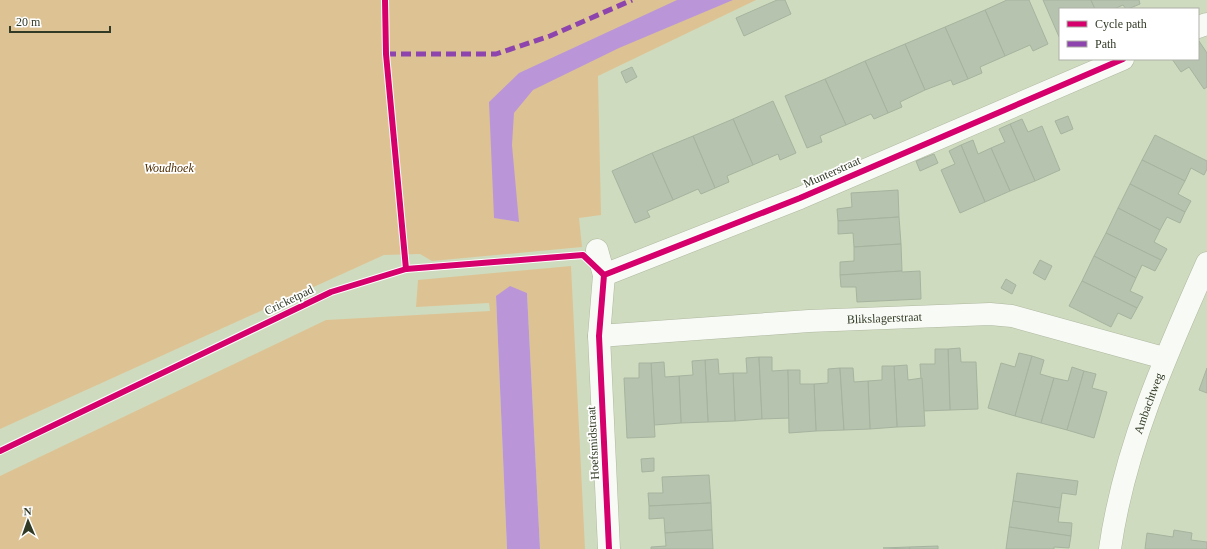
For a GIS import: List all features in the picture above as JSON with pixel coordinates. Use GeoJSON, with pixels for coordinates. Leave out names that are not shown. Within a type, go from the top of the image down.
{"type":"FeatureCollection","features":[{"type":"Feature","properties":{"kind":"street","name":"Munterstraat"},"geometry":{"type":"LineString","coordinates":[[604,274],[800,198],[1121,60]]}},
{"type":"Feature","properties":{"kind":"street"},"geometry":{"type":"LineString","coordinates":[[597,250],[604,274],[599,336]]}},
{"type":"Feature","properties":{"kind":"street","name":"Ambachtweg"},"geometry":{"type":"LineString","coordinates":[[1110,549],[1130,458],[1164,358],[1207,263]]}},
{"type":"Feature","properties":{"kind":"street","name":"Blikslagerstraat"},"geometry":{"type":"LineString","coordinates":[[599,336],[809,321],[990,314],[1012,316],[1164,358]]}},
{"type":"Feature","properties":{"kind":"street","name":"Hoefsmidstraat"},"geometry":{"type":"LineString","coordinates":[[599,336],[609,549]]}},
{"type":"Feature","properties":{"kind":"green space","name":"Woudhoek"},"geometry":{"type":"Polygon","coordinates":[[[0,0],[756,0],[598,76],[601,215],[579,218],[582,247],[432,261],[420,254],[384,255],[0,429],[0,0]]]}},
{"type":"Feature","properties":{"kind":"green space"},"geometry":{"type":"Polygon","coordinates":[[[571,266],[585,549],[540,549],[527,293],[496,296],[507,549],[0,549],[0,476],[326,320],[490,311],[489,303],[416,307],[418,280],[571,266]]]}},
{"type":"Feature","properties":{"kind":"shaded area"},"geometry":{"type":"Polygon","coordinates":[[[677,0],[733,0],[619,48],[533,90],[514,113],[512,145],[519,222],[494,218],[489,102],[519,73],[677,0]]]}},
{"type":"Feature","properties":{"kind":"shaded area"},"geometry":{"type":"Polygon","coordinates":[[[510,286],[527,293],[540,549],[507,549],[496,296],[510,286]]]}},
{"type":"Feature","properties":{"kind":"building"},"geometry":{"type":"Polygon","coordinates":[[[777,0],[785,0],[791,14],[744,36],[736,18],[777,0]]]}},
{"type":"Feature","properties":{"kind":"building"},"geometry":{"type":"Polygon","coordinates":[[[1007,0],[1029,0],[1048,44],[1033,51],[1030,45],[1005,56],[985,10],[1007,0]]]}},
{"type":"Feature","properties":{"kind":"building"},"geometry":{"type":"Polygon","coordinates":[[[1043,0],[1091,0],[1095,8],[1059,8],[1059,37],[1043,0]]]}},
{"type":"Feature","properties":{"kind":"building"},"geometry":{"type":"Polygon","coordinates":[[[1091,0],[1139,0],[1140,4],[1130,8],[1125,8],[1123,5],[1116,8],[1095,8],[1091,0]]]}},
{"type":"Feature","properties":{"kind":"building"},"geometry":{"type":"Polygon","coordinates":[[[985,10],[1005,56],[980,67],[982,73],[968,79],[945,27],[985,10]]]}},
{"type":"Feature","properties":{"kind":"building"},"geometry":{"type":"Polygon","coordinates":[[[945,27],[968,79],[953,85],[951,80],[925,90],[905,44],[945,27]]]}},
{"type":"Feature","properties":{"kind":"building"},"geometry":{"type":"Polygon","coordinates":[[[1199,41],[1207,53],[1207,87],[1204,89],[1189,67],[1181,72],[1173,60],[1199,60],[1199,41]]]}},
{"type":"Feature","properties":{"kind":"building"},"geometry":{"type":"Polygon","coordinates":[[[905,44],[925,90],[900,102],[902,107],[888,113],[865,61],[905,44]]]}},
{"type":"Feature","properties":{"kind":"building"},"geometry":{"type":"Polygon","coordinates":[[[865,61],[888,113],[874,119],[871,114],[846,125],[825,79],[865,61]]]}},
{"type":"Feature","properties":{"kind":"building"},"geometry":{"type":"Polygon","coordinates":[[[632,67],[637,77],[626,83],[621,72],[632,67]]]}},
{"type":"Feature","properties":{"kind":"building"},"geometry":{"type":"Polygon","coordinates":[[[825,79],[846,125],[820,136],[822,142],[807,148],[785,96],[825,79]]]}},
{"type":"Feature","properties":{"kind":"building"},"geometry":{"type":"Polygon","coordinates":[[[773,101],[796,153],[780,160],[778,154],[753,165],[733,119],[773,101]]]}},
{"type":"Feature","properties":{"kind":"building"},"geometry":{"type":"Polygon","coordinates":[[[1068,116],[1073,129],[1061,134],[1055,121],[1068,116]]]}},
{"type":"Feature","properties":{"kind":"building"},"geometry":{"type":"Polygon","coordinates":[[[733,119],[753,165],[727,176],[729,182],[715,188],[693,136],[733,119]]]}},
{"type":"Feature","properties":{"kind":"building"},"geometry":{"type":"Polygon","coordinates":[[[1022,119],[1028,132],[1042,126],[1060,170],[1035,181],[1010,124],[1022,119]]]}},
{"type":"Feature","properties":{"kind":"building"},"geometry":{"type":"Polygon","coordinates":[[[1010,124],[1035,181],[1010,191],[991,148],[1005,142],[999,129],[1010,124]]]}},
{"type":"Feature","properties":{"kind":"building"},"geometry":{"type":"Polygon","coordinates":[[[1155,135],[1207,161],[1207,169],[1204,175],[1191,168],[1185,181],[1142,160],[1155,135]]]}},
{"type":"Feature","properties":{"kind":"building"},"geometry":{"type":"Polygon","coordinates":[[[693,136],[715,188],[701,194],[698,189],[673,200],[652,153],[693,136]]]}},
{"type":"Feature","properties":{"kind":"building"},"geometry":{"type":"Polygon","coordinates":[[[973,140],[978,154],[991,148],[1010,191],[985,202],[961,145],[973,140]]]}},
{"type":"Feature","properties":{"kind":"building"},"geometry":{"type":"Polygon","coordinates":[[[961,145],[985,202],[960,213],[941,170],[955,164],[949,151],[961,145]]]}},
{"type":"Feature","properties":{"kind":"building"},"geometry":{"type":"Polygon","coordinates":[[[652,153],[673,200],[647,211],[650,217],[635,223],[612,171],[652,153]]]}},
{"type":"Feature","properties":{"kind":"building"},"geometry":{"type":"Polygon","coordinates":[[[934,154],[938,163],[920,171],[916,161],[934,154]]]}},
{"type":"Feature","properties":{"kind":"building"},"geometry":{"type":"Polygon","coordinates":[[[1142,160],[1185,181],[1178,194],[1191,201],[1185,212],[1130,184],[1142,160]]]}},
{"type":"Feature","properties":{"kind":"building"},"geometry":{"type":"Polygon","coordinates":[[[1130,184],[1185,212],[1180,223],[1167,217],[1160,230],[1118,208],[1130,184]]]}},
{"type":"Feature","properties":{"kind":"building"},"geometry":{"type":"Polygon","coordinates":[[[898,190],[899,217],[838,221],[837,209],[852,207],[851,193],[898,190]]]}},
{"type":"Feature","properties":{"kind":"building"},"geometry":{"type":"Polygon","coordinates":[[[1118,208],[1160,230],[1154,242],[1167,249],[1161,260],[1106,233],[1118,208]]]}},
{"type":"Feature","properties":{"kind":"building"},"geometry":{"type":"Polygon","coordinates":[[[899,217],[901,244],[854,247],[853,233],[838,234],[838,221],[899,217]]]}},
{"type":"Feature","properties":{"kind":"building"},"geometry":{"type":"Polygon","coordinates":[[[1106,233],[1161,260],[1155,271],[1142,265],[1136,278],[1094,256],[1106,233]]]}},
{"type":"Feature","properties":{"kind":"building"},"geometry":{"type":"Polygon","coordinates":[[[901,244],[902,271],[840,275],[840,262],[854,261],[854,247],[901,244]]]}},
{"type":"Feature","properties":{"kind":"building"},"geometry":{"type":"Polygon","coordinates":[[[1094,256],[1136,278],[1130,291],[1143,297],[1137,308],[1082,281],[1094,256]]]}},
{"type":"Feature","properties":{"kind":"building"},"geometry":{"type":"Polygon","coordinates":[[[1040,260],[1052,266],[1045,280],[1033,273],[1040,260]]]}},
{"type":"Feature","properties":{"kind":"building"},"geometry":{"type":"Polygon","coordinates":[[[920,271],[921,299],[857,302],[856,287],[841,287],[840,275],[920,271]]]}},
{"type":"Feature","properties":{"kind":"building"},"geometry":{"type":"Polygon","coordinates":[[[1006,279],[1016,285],[1012,294],[1001,288],[1006,279]]]}},
{"type":"Feature","properties":{"kind":"building"},"geometry":{"type":"Polygon","coordinates":[[[1082,281],[1137,308],[1131,319],[1118,313],[1111,327],[1069,306],[1082,281]]]}},
{"type":"Feature","properties":{"kind":"building"},"geometry":{"type":"Polygon","coordinates":[[[960,348],[961,362],[976,362],[978,409],[950,410],[948,349],[960,348]]]}},
{"type":"Feature","properties":{"kind":"building"},"geometry":{"type":"Polygon","coordinates":[[[935,349],[948,349],[950,410],[923,411],[920,364],[935,364],[935,349]]]}},
{"type":"Feature","properties":{"kind":"building"},"geometry":{"type":"Polygon","coordinates":[[[1019,353],[1032,356],[1015,416],[988,408],[1001,363],[1015,367],[1019,353]]]}},
{"type":"Feature","properties":{"kind":"building"},"geometry":{"type":"Polygon","coordinates":[[[1032,356],[1044,360],[1040,374],[1054,378],[1041,423],[1015,416],[1032,356]]]}},
{"type":"Feature","properties":{"kind":"building"},"geometry":{"type":"Polygon","coordinates":[[[759,357],[762,419],[735,421],[733,373],[747,373],[746,358],[759,357]]]}},
{"type":"Feature","properties":{"kind":"building"},"geometry":{"type":"Polygon","coordinates":[[[759,357],[772,357],[772,371],[788,370],[790,418],[762,419],[759,357]]]}},
{"type":"Feature","properties":{"kind":"building"},"geometry":{"type":"Polygon","coordinates":[[[718,359],[719,374],[733,373],[735,421],[708,422],[705,360],[718,359]]]}},
{"type":"Feature","properties":{"kind":"building"},"geometry":{"type":"Polygon","coordinates":[[[705,360],[708,422],[681,423],[679,376],[693,375],[692,361],[705,360]]]}},
{"type":"Feature","properties":{"kind":"building"},"geometry":{"type":"Polygon","coordinates":[[[664,362],[665,377],[679,376],[681,423],[654,425],[651,363],[664,362]]]}},
{"type":"Feature","properties":{"kind":"building"},"geometry":{"type":"Polygon","coordinates":[[[639,363],[651,363],[655,437],[627,438],[624,378],[639,378],[639,363]]]}},
{"type":"Feature","properties":{"kind":"building"},"geometry":{"type":"Polygon","coordinates":[[[907,365],[908,380],[922,378],[925,426],[897,427],[894,366],[907,365]]]}},
{"type":"Feature","properties":{"kind":"building"},"geometry":{"type":"Polygon","coordinates":[[[882,366],[894,366],[897,427],[870,429],[868,381],[882,380],[882,366]]]}},
{"type":"Feature","properties":{"kind":"building"},"geometry":{"type":"Polygon","coordinates":[[[1072,367],[1084,371],[1067,430],[1041,423],[1054,378],[1068,381],[1072,367]]]}},
{"type":"Feature","properties":{"kind":"building"},"geometry":{"type":"Polygon","coordinates":[[[840,368],[844,430],[816,431],[814,384],[828,383],[828,369],[840,368]]]}},
{"type":"Feature","properties":{"kind":"building"},"geometry":{"type":"Polygon","coordinates":[[[840,368],[853,368],[854,382],[868,381],[870,429],[844,430],[840,368]]]}},
{"type":"Feature","properties":{"kind":"building"},"geometry":{"type":"Polygon","coordinates":[[[1207,368],[1207,393],[1199,390],[1207,368]]]}},
{"type":"Feature","properties":{"kind":"building"},"geometry":{"type":"Polygon","coordinates":[[[788,370],[800,370],[800,384],[814,384],[816,431],[789,433],[788,370]]]}},
{"type":"Feature","properties":{"kind":"building"},"geometry":{"type":"Polygon","coordinates":[[[1084,371],[1096,374],[1092,388],[1107,392],[1094,438],[1067,430],[1084,371]]]}},
{"type":"Feature","properties":{"kind":"building"},"geometry":{"type":"Polygon","coordinates":[[[654,458],[654,471],[642,472],[641,459],[654,458]]]}},
{"type":"Feature","properties":{"kind":"building"},"geometry":{"type":"Polygon","coordinates":[[[1017,473],[1078,481],[1076,495],[1062,493],[1060,508],[1013,501],[1017,473]]]}},
{"type":"Feature","properties":{"kind":"building"},"geometry":{"type":"Polygon","coordinates":[[[709,475],[711,503],[649,506],[648,493],[663,493],[662,477],[709,475]]]}},
{"type":"Feature","properties":{"kind":"building"},"geometry":{"type":"Polygon","coordinates":[[[1013,501],[1060,508],[1058,522],[1072,523],[1071,536],[1009,527],[1013,501]]]}},
{"type":"Feature","properties":{"kind":"building"},"geometry":{"type":"Polygon","coordinates":[[[711,503],[712,530],[665,533],[664,518],[649,519],[649,506],[711,503]]]}},
{"type":"Feature","properties":{"kind":"building"},"geometry":{"type":"Polygon","coordinates":[[[1009,527],[1071,536],[1069,548],[1054,547],[1054,549],[1006,549],[1009,527]]]}},
{"type":"Feature","properties":{"kind":"building"},"geometry":{"type":"Polygon","coordinates":[[[712,530],[713,549],[651,549],[651,547],[666,546],[665,533],[712,530]]]}},
{"type":"Feature","properties":{"kind":"building"},"geometry":{"type":"Polygon","coordinates":[[[1174,530],[1192,533],[1191,540],[1207,542],[1207,549],[1145,549],[1147,533],[1173,537],[1174,530]]]}},
{"type":"Feature","properties":{"kind":"building"},"geometry":{"type":"Polygon","coordinates":[[[938,546],[938,549],[910,549],[909,547],[938,546]]]}},
{"type":"Feature","properties":{"kind":"building"},"geometry":{"type":"Polygon","coordinates":[[[909,547],[910,549],[883,548],[909,547]]]}},
{"type":"Feature","properties":{"kind":"marked path"},"geometry":{"type":"LineString","coordinates":[[386,54],[496,54],[550,36],[632,0]]}},
{"type":"Feature","properties":{"kind":"cycle path"},"geometry":{"type":"LineString","coordinates":[[385,0],[386,54],[406,269]]}},
{"type":"Feature","properties":{"kind":"cycle path"},"geometry":{"type":"LineString","coordinates":[[609,549],[599,336],[604,275],[800,198],[1121,60]]}},
{"type":"Feature","properties":{"kind":"cycle path","name":"Cricketpad"},"geometry":{"type":"LineString","coordinates":[[0,451],[331,292],[406,269],[583,255],[604,275]]}}]}
